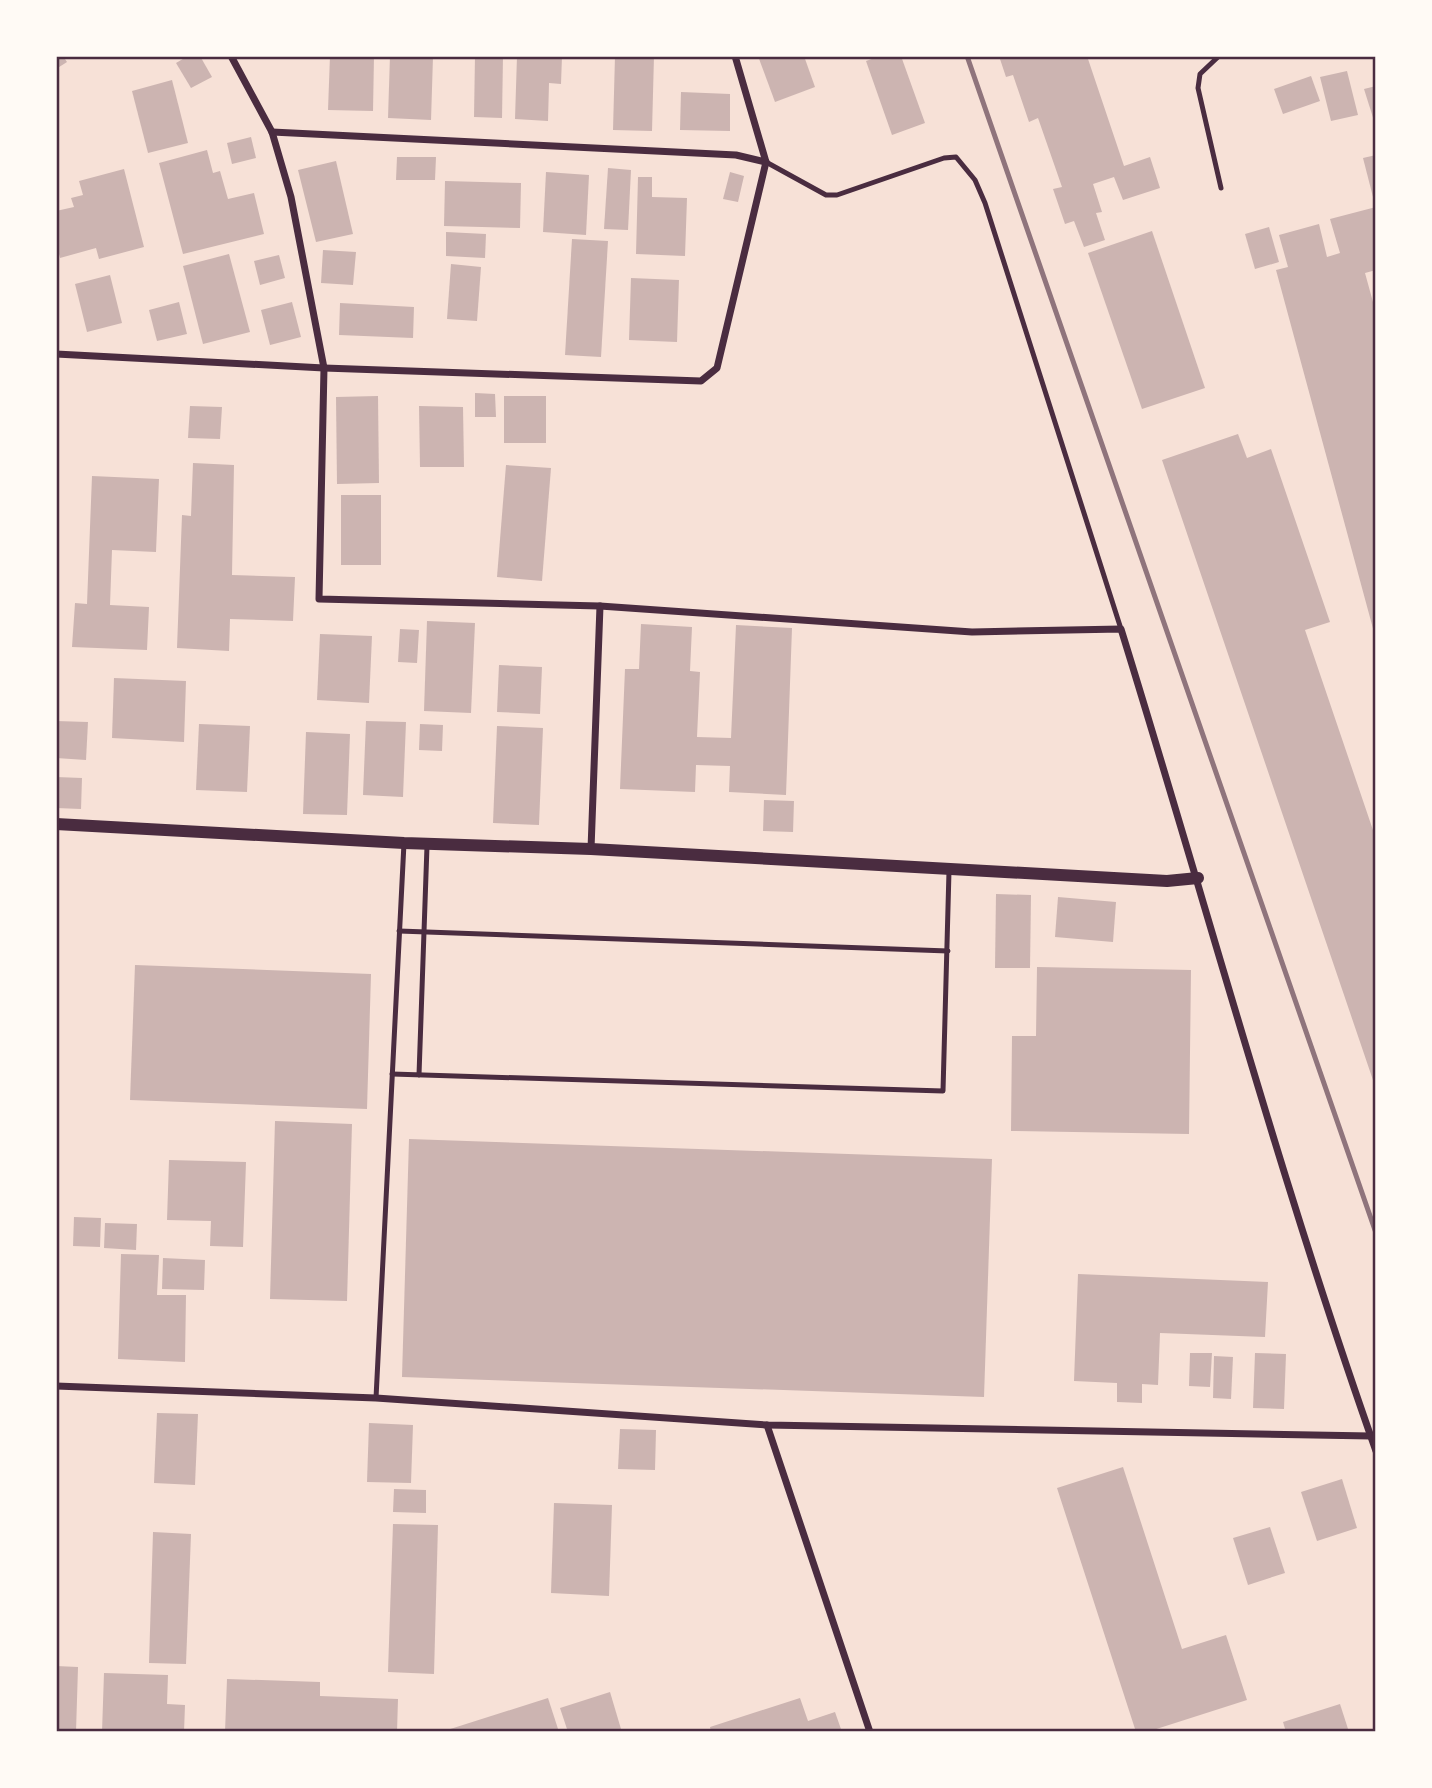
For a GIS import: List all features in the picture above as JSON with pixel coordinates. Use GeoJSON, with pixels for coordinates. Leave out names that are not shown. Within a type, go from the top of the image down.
{"type":"FeatureCollection","features":[{"type":"Feature","properties":{"kind":"street"},"geometry":{"type":"LineString","coordinates":[[230,56],[272,132],[291,197],[324,368],[319,599],[600,606],[972,632],[1121,629],[1198,878],[1302,1238],[1376,1451]]}},
{"type":"Feature","properties":{"kind":"street"},"geometry":{"type":"LineString","coordinates":[[56,354],[324,368],[701,381],[717,368],[766,162],[735,56]]}},
{"type":"Feature","properties":{"kind":"street"},"geometry":{"type":"LineString","coordinates":[[272,132],[736,155],[766,162]]}},
{"type":"Feature","properties":{"kind":"street"},"geometry":{"type":"LineString","coordinates":[[591,849],[600,606]]}},
{"type":"Feature","properties":{"kind":"street"},"geometry":{"type":"LineString","coordinates":[[56,824],[591,849],[949,871],[1167,881],[1198,878]]}},
{"type":"Feature","properties":{"kind":"street"},"geometry":{"type":"LineString","coordinates":[[56,1386],[376,1398],[767,1425],[1371,1436]]}},
{"type":"Feature","properties":{"kind":"street"},"geometry":{"type":"LineString","coordinates":[[767,1425],[870,1732]]}},
{"type":"Feature","properties":{"kind":"lane"},"geometry":{"type":"LineString","coordinates":[[1219,56],[1200,74],[1198,88],[1221,188]]}},
{"type":"Feature","properties":{"kind":"lane"},"geometry":{"type":"LineString","coordinates":[[766,162],[826,195],[837,195],[944,158],[956,158],[965,164],[985,203],[1121,629]]}},
{"type":"Feature","properties":{"kind":"lane"},"geometry":{"type":"LineString","coordinates":[[376,1398],[404,842]]}},
{"type":"Feature","properties":{"kind":"lane"},"geometry":{"type":"LineString","coordinates":[[419,1075],[427,843]]}},
{"type":"Feature","properties":{"kind":"lane"},"geometry":{"type":"LineString","coordinates":[[392,1074],[943,1091],[949,871]]}},
{"type":"Feature","properties":{"kind":"lane"},"geometry":{"type":"LineString","coordinates":[[399,931],[948,951]]}},
{"type":"Feature","properties":{"kind":"building"},"geometry":{"type":"Polygon","coordinates":[[[56,56],[63,56],[67,62],[56,69],[56,56]]]}},
{"type":"Feature","properties":{"kind":"building"},"geometry":{"type":"Polygon","coordinates":[[[188,56],[200,56],[212,77],[191,88],[176,63],[188,56]]]}},
{"type":"Feature","properties":{"kind":"building"},"geometry":{"type":"Polygon","coordinates":[[[291,56],[291,59],[265,58],[291,56]]]}},
{"type":"Feature","properties":{"kind":"building"},"geometry":{"type":"Polygon","coordinates":[[[330,56],[374,56],[373,111],[328,110],[330,56]]]}},
{"type":"Feature","properties":{"kind":"building"},"geometry":{"type":"Polygon","coordinates":[[[390,56],[433,56],[431,120],[388,118],[390,56]]]}},
{"type":"Feature","properties":{"kind":"building"},"geometry":{"type":"Polygon","coordinates":[[[475,56],[503,56],[502,118],[474,117],[475,56]]]}},
{"type":"Feature","properties":{"kind":"building"},"geometry":{"type":"Polygon","coordinates":[[[517,56],[562,56],[561,84],[549,83],[548,121],[515,119],[517,56]]]}},
{"type":"Feature","properties":{"kind":"building"},"geometry":{"type":"Polygon","coordinates":[[[615,56],[654,56],[652,131],[613,130],[615,56]]]}},
{"type":"Feature","properties":{"kind":"building"},"geometry":{"type":"Polygon","coordinates":[[[758,56],[804,56],[815,87],[775,102],[758,56]]]}},
{"type":"Feature","properties":{"kind":"building"},"geometry":{"type":"Polygon","coordinates":[[[880,56],[901,56],[925,123],[892,135],[866,61],[880,56]]]}},
{"type":"Feature","properties":{"kind":"building"},"geometry":{"type":"Polygon","coordinates":[[[999,56],[1087,56],[1124,166],[1150,157],[1160,188],[1123,200],[1114,177],[1093,184],[1102,212],[1096,213],[1105,240],[1084,247],[1074,221],[1065,224],[1053,189],[1062,187],[1038,118],[1029,122],[1013,75],[1006,77],[999,56]]]}},
{"type":"Feature","properties":{"kind":"building"},"geometry":{"type":"Polygon","coordinates":[[[1347,71],[1358,115],[1331,121],[1320,77],[1347,71]]]}},
{"type":"Feature","properties":{"kind":"building"},"geometry":{"type":"Polygon","coordinates":[[[1311,76],[1320,101],[1283,114],[1274,89],[1311,76]]]}},
{"type":"Feature","properties":{"kind":"building"},"geometry":{"type":"Polygon","coordinates":[[[172,80],[188,143],[148,153],[132,91],[172,80]]]}},
{"type":"Feature","properties":{"kind":"building"},"geometry":{"type":"Polygon","coordinates":[[[1376,86],[1376,124],[1375,124],[1364,89],[1376,86]]]}},
{"type":"Feature","properties":{"kind":"building"},"geometry":{"type":"Polygon","coordinates":[[[681,92],[730,94],[730,131],[680,130],[681,92]]]}},
{"type":"Feature","properties":{"kind":"building"},"geometry":{"type":"Polygon","coordinates":[[[251,137],[256,158],[232,164],[227,143],[251,137]]]}},
{"type":"Feature","properties":{"kind":"building"},"geometry":{"type":"Polygon","coordinates":[[[207,150],[213,173],[220,171],[228,199],[254,193],[264,234],[183,254],[159,163],[207,150]]]}},
{"type":"Feature","properties":{"kind":"building"},"geometry":{"type":"Polygon","coordinates":[[[1376,155],[1376,201],[1374,201],[1363,158],[1376,155]]]}},
{"type":"Feature","properties":{"kind":"building"},"geometry":{"type":"Polygon","coordinates":[[[397,157],[436,157],[435,180],[396,180],[397,157]]]}},
{"type":"Feature","properties":{"kind":"building"},"geometry":{"type":"Polygon","coordinates":[[[336,161],[353,234],[316,242],[298,170],[336,161]]]}},
{"type":"Feature","properties":{"kind":"building"},"geometry":{"type":"Polygon","coordinates":[[[608,168],[631,170],[628,230],[604,229],[608,168]]]}},
{"type":"Feature","properties":{"kind":"building"},"geometry":{"type":"Polygon","coordinates":[[[124,169],[144,247],[99,259],[96,248],[60,258],[56,242],[56,211],[74,207],[71,198],[83,195],[79,181],[124,169]]]}},
{"type":"Feature","properties":{"kind":"building"},"geometry":{"type":"Polygon","coordinates":[[[546,172],[589,175],[586,235],[543,232],[546,172]]]}},
{"type":"Feature","properties":{"kind":"building"},"geometry":{"type":"Polygon","coordinates":[[[730,172],[744,176],[738,202],[723,199],[730,172]]]}},
{"type":"Feature","properties":{"kind":"building"},"geometry":{"type":"Polygon","coordinates":[[[638,177],[652,177],[652,197],[687,198],[685,256],[636,254],[638,177]]]}},
{"type":"Feature","properties":{"kind":"building"},"geometry":{"type":"Polygon","coordinates":[[[445,181],[521,183],[520,228],[444,226],[445,181]]]}},
{"type":"Feature","properties":{"kind":"building"},"geometry":{"type":"Polygon","coordinates":[[[1376,207],[1376,270],[1365,273],[1376,313],[1375,636],[1276,270],[1288,267],[1279,235],[1319,224],[1327,257],[1340,253],[1330,219],[1376,207]]]}},
{"type":"Feature","properties":{"kind":"building"},"geometry":{"type":"Polygon","coordinates":[[[1269,227],[1279,262],[1255,269],[1245,234],[1269,227]]]}},
{"type":"Feature","properties":{"kind":"building"},"geometry":{"type":"Polygon","coordinates":[[[1152,231],[1205,388],[1142,409],[1088,253],[1152,231]]]}},
{"type":"Feature","properties":{"kind":"building"},"geometry":{"type":"Polygon","coordinates":[[[446,232],[486,234],[485,258],[446,256],[446,232]]]}},
{"type":"Feature","properties":{"kind":"building"},"geometry":{"type":"Polygon","coordinates":[[[572,239],[608,241],[601,357],[565,355],[572,239]]]}},
{"type":"Feature","properties":{"kind":"building"},"geometry":{"type":"Polygon","coordinates":[[[323,250],[356,252],[353,285],[321,283],[323,250]]]}},
{"type":"Feature","properties":{"kind":"building"},"geometry":{"type":"Polygon","coordinates":[[[229,254],[250,332],[203,344],[183,266],[229,254]]]}},
{"type":"Feature","properties":{"kind":"building"},"geometry":{"type":"Polygon","coordinates":[[[279,255],[285,278],[260,285],[254,261],[279,255]]]}},
{"type":"Feature","properties":{"kind":"building"},"geometry":{"type":"Polygon","coordinates":[[[451,264],[481,267],[477,321],[447,319],[451,264]]]}},
{"type":"Feature","properties":{"kind":"building"},"geometry":{"type":"Polygon","coordinates":[[[110,275],[122,323],[87,332],[75,284],[110,275]]]}},
{"type":"Feature","properties":{"kind":"building"},"geometry":{"type":"Polygon","coordinates":[[[631,278],[679,280],[677,342],[629,340],[631,278]]]}},
{"type":"Feature","properties":{"kind":"building"},"geometry":{"type":"Polygon","coordinates":[[[179,302],[187,334],[157,341],[149,310],[179,302]]]}},
{"type":"Feature","properties":{"kind":"building"},"geometry":{"type":"Polygon","coordinates":[[[292,302],[301,337],[270,345],[261,310],[292,302]]]}},
{"type":"Feature","properties":{"kind":"building"},"geometry":{"type":"Polygon","coordinates":[[[340,303],[414,307],[413,338],[339,335],[340,303]]]}},
{"type":"Feature","properties":{"kind":"building"},"geometry":{"type":"Polygon","coordinates":[[[475,393],[495,394],[496,417],[475,417],[475,393]]]}},
{"type":"Feature","properties":{"kind":"building"},"geometry":{"type":"Polygon","coordinates":[[[378,396],[379,483],[337,484],[336,397],[378,396]]]}},
{"type":"Feature","properties":{"kind":"building"},"geometry":{"type":"Polygon","coordinates":[[[504,396],[546,396],[546,443],[504,443],[504,396]]]}},
{"type":"Feature","properties":{"kind":"building"},"geometry":{"type":"Polygon","coordinates":[[[190,406],[222,407],[220,439],[188,438],[190,406]]]}},
{"type":"Feature","properties":{"kind":"building"},"geometry":{"type":"Polygon","coordinates":[[[419,406],[463,407],[464,467],[420,467],[419,406]]]}},
{"type":"Feature","properties":{"kind":"building"},"geometry":{"type":"Polygon","coordinates":[[[1238,434],[1247,458],[1271,449],[1330,622],[1305,630],[1376,839],[1376,1089],[1162,460],[1238,434]]]}},
{"type":"Feature","properties":{"kind":"building"},"geometry":{"type":"Polygon","coordinates":[[[193,463],[234,465],[232,575],[295,577],[293,621],[230,619],[229,651],[177,648],[182,515],[191,516],[193,463]]]}},
{"type":"Feature","properties":{"kind":"building"},"geometry":{"type":"Polygon","coordinates":[[[506,465],[551,468],[542,581],[497,577],[506,465]]]}},
{"type":"Feature","properties":{"kind":"building"},"geometry":{"type":"Polygon","coordinates":[[[92,476],[159,479],[156,552],[112,550],[110,605],[149,607],[147,650],[72,647],[75,603],[87,604],[92,476]]]}},
{"type":"Feature","properties":{"kind":"building"},"geometry":{"type":"Polygon","coordinates":[[[341,495],[381,495],[381,565],[341,565],[341,495]]]}},
{"type":"Feature","properties":{"kind":"building"},"geometry":{"type":"Polygon","coordinates":[[[427,621],[475,623],[471,713],[424,711],[427,621]]]}},
{"type":"Feature","properties":{"kind":"building"},"geometry":{"type":"Polygon","coordinates":[[[641,624],[692,627],[690,671],[700,672],[697,737],[731,738],[736,625],[792,628],[786,795],[729,792],[730,766],[696,765],[695,792],[620,789],[625,669],[639,669],[641,624]]]}},
{"type":"Feature","properties":{"kind":"building"},"geometry":{"type":"Polygon","coordinates":[[[400,629],[419,630],[417,663],[398,662],[400,629]]]}},
{"type":"Feature","properties":{"kind":"building"},"geometry":{"type":"Polygon","coordinates":[[[320,634],[372,636],[369,703],[317,700],[320,634]]]}},
{"type":"Feature","properties":{"kind":"building"},"geometry":{"type":"Polygon","coordinates":[[[499,665],[542,667],[540,714],[497,712],[499,665]]]}},
{"type":"Feature","properties":{"kind":"building"},"geometry":{"type":"Polygon","coordinates":[[[114,678],[186,681],[184,742],[112,738],[114,678]]]}},
{"type":"Feature","properties":{"kind":"building"},"geometry":{"type":"Polygon","coordinates":[[[56,721],[88,722],[86,760],[56,758],[56,721]]]}},
{"type":"Feature","properties":{"kind":"building"},"geometry":{"type":"Polygon","coordinates":[[[366,721],[406,722],[403,797],[363,795],[366,721]]]}},
{"type":"Feature","properties":{"kind":"building"},"geometry":{"type":"Polygon","coordinates":[[[199,724],[250,726],[247,792],[196,790],[199,724]]]}},
{"type":"Feature","properties":{"kind":"building"},"geometry":{"type":"Polygon","coordinates":[[[420,724],[443,725],[442,751],[419,750],[420,724]]]}},
{"type":"Feature","properties":{"kind":"building"},"geometry":{"type":"Polygon","coordinates":[[[497,726],[543,728],[539,825],[493,823],[497,726]]]}},
{"type":"Feature","properties":{"kind":"building"},"geometry":{"type":"Polygon","coordinates":[[[306,732],[350,734],[347,815],[303,814],[306,732]]]}},
{"type":"Feature","properties":{"kind":"building"},"geometry":{"type":"Polygon","coordinates":[[[56,777],[82,778],[81,809],[56,808],[56,777]]]}},
{"type":"Feature","properties":{"kind":"building"},"geometry":{"type":"Polygon","coordinates":[[[764,800],[794,801],[793,832],[763,831],[764,800]]]}},
{"type":"Feature","properties":{"kind":"building"},"geometry":{"type":"Polygon","coordinates":[[[996,894],[1031,895],[1030,968],[995,968],[996,894]]]}},
{"type":"Feature","properties":{"kind":"building"},"geometry":{"type":"Polygon","coordinates":[[[1058,897],[1116,902],[1113,942],[1055,937],[1058,897]]]}},
{"type":"Feature","properties":{"kind":"building"},"geometry":{"type":"Polygon","coordinates":[[[135,965],[371,974],[367,1109],[130,1100],[135,965]]]}},
{"type":"Feature","properties":{"kind":"building"},"geometry":{"type":"Polygon","coordinates":[[[1037,967],[1191,970],[1189,1134],[1011,1131],[1012,1036],[1036,1036],[1037,967]]]}},
{"type":"Feature","properties":{"kind":"building"},"geometry":{"type":"Polygon","coordinates":[[[275,1121],[352,1124],[347,1301],[270,1299],[275,1121]]]}},
{"type":"Feature","properties":{"kind":"building"},"geometry":{"type":"Polygon","coordinates":[[[409,1139],[992,1159],[984,1397],[402,1377],[409,1139]]]}},
{"type":"Feature","properties":{"kind":"building"},"geometry":{"type":"Polygon","coordinates":[[[169,1160],[246,1162],[243,1247],[210,1246],[211,1221],[167,1220],[169,1160]]]}},
{"type":"Feature","properties":{"kind":"building"},"geometry":{"type":"Polygon","coordinates":[[[74,1217],[101,1218],[100,1247],[73,1246],[74,1217]]]}},
{"type":"Feature","properties":{"kind":"building"},"geometry":{"type":"Polygon","coordinates":[[[105,1223],[137,1224],[136,1250],[104,1248],[105,1223]]]}},
{"type":"Feature","properties":{"kind":"building"},"geometry":{"type":"Polygon","coordinates":[[[121,1254],[159,1255],[157,1295],[186,1295],[185,1362],[118,1359],[121,1254]]]}},
{"type":"Feature","properties":{"kind":"building"},"geometry":{"type":"Polygon","coordinates":[[[163,1258],[205,1260],[204,1290],[162,1289],[163,1258]]]}},
{"type":"Feature","properties":{"kind":"building"},"geometry":{"type":"Polygon","coordinates":[[[1078,1274],[1268,1282],[1265,1337],[1160,1333],[1158,1385],[1142,1384],[1142,1403],[1117,1402],[1117,1383],[1074,1381],[1078,1274]]]}},
{"type":"Feature","properties":{"kind":"building"},"geometry":{"type":"Polygon","coordinates":[[[1190,1353],[1212,1353],[1210,1387],[1189,1386],[1190,1353]]]}},
{"type":"Feature","properties":{"kind":"building"},"geometry":{"type":"Polygon","coordinates":[[[1255,1353],[1286,1354],[1284,1409],[1253,1408],[1255,1353]]]}},
{"type":"Feature","properties":{"kind":"building"},"geometry":{"type":"Polygon","coordinates":[[[1214,1356],[1233,1357],[1231,1399],[1213,1398],[1214,1356]]]}},
{"type":"Feature","properties":{"kind":"building"},"geometry":{"type":"Polygon","coordinates":[[[157,1413],[198,1414],[195,1485],[154,1483],[157,1413]]]}},
{"type":"Feature","properties":{"kind":"building"},"geometry":{"type":"Polygon","coordinates":[[[369,1423],[413,1425],[411,1483],[367,1482],[369,1423]]]}},
{"type":"Feature","properties":{"kind":"building"},"geometry":{"type":"Polygon","coordinates":[[[620,1429],[656,1430],[655,1470],[618,1469],[620,1429]]]}},
{"type":"Feature","properties":{"kind":"building"},"geometry":{"type":"Polygon","coordinates":[[[1123,1467],[1182,1649],[1226,1635],[1247,1700],[1147,1732],[1136,1732],[1057,1488],[1123,1467]]]}},
{"type":"Feature","properties":{"kind":"building"},"geometry":{"type":"Polygon","coordinates":[[[1342,1479],[1357,1528],[1317,1541],[1301,1492],[1342,1479]]]}},
{"type":"Feature","properties":{"kind":"building"},"geometry":{"type":"Polygon","coordinates":[[[394,1489],[426,1490],[426,1513],[393,1512],[394,1489]]]}},
{"type":"Feature","properties":{"kind":"building"},"geometry":{"type":"Polygon","coordinates":[[[554,1503],[612,1505],[609,1596],[551,1593],[554,1503]]]}},
{"type":"Feature","properties":{"kind":"building"},"geometry":{"type":"Polygon","coordinates":[[[393,1524],[438,1525],[434,1674],[388,1672],[393,1524]]]}},
{"type":"Feature","properties":{"kind":"building"},"geometry":{"type":"Polygon","coordinates":[[[1270,1527],[1285,1573],[1248,1585],[1233,1538],[1270,1527]]]}},
{"type":"Feature","properties":{"kind":"building"},"geometry":{"type":"Polygon","coordinates":[[[153,1532],[191,1534],[186,1664],[149,1663],[153,1532]]]}},
{"type":"Feature","properties":{"kind":"building"},"geometry":{"type":"Polygon","coordinates":[[[56,1666],[78,1667],[76,1732],[56,1732],[56,1666]]]}},
{"type":"Feature","properties":{"kind":"building"},"geometry":{"type":"Polygon","coordinates":[[[104,1673],[168,1675],[167,1704],[185,1705],[184,1732],[102,1732],[104,1673]]]}},
{"type":"Feature","properties":{"kind":"building"},"geometry":{"type":"Polygon","coordinates":[[[227,1679],[320,1682],[320,1696],[398,1699],[397,1732],[225,1732],[227,1679]]]}},
{"type":"Feature","properties":{"kind":"building"},"geometry":{"type":"Polygon","coordinates":[[[610,1692],[621,1729],[568,1732],[560,1708],[610,1692]]]}},
{"type":"Feature","properties":{"kind":"building"},"geometry":{"type":"Polygon","coordinates":[[[548,1698],[559,1732],[444,1732],[444,1731],[548,1698]]]}},
{"type":"Feature","properties":{"kind":"building"},"geometry":{"type":"Polygon","coordinates":[[[800,1698],[808,1721],[835,1712],[842,1732],[711,1732],[710,1727],[800,1698]]]}},
{"type":"Feature","properties":{"kind":"building"},"geometry":{"type":"Polygon","coordinates":[[[1340,1704],[1349,1732],[1286,1732],[1283,1722],[1340,1704]]]}},
{"type":"Feature","properties":{"kind":"railway"},"geometry":{"type":"LineString","coordinates":[[967,56],[1376,1233]]}}]}
